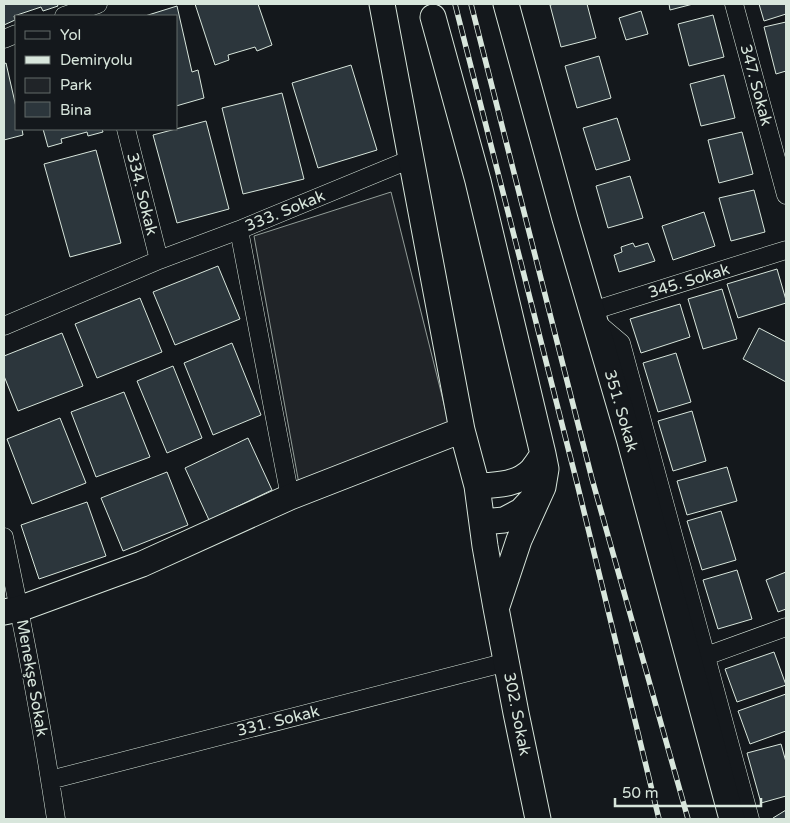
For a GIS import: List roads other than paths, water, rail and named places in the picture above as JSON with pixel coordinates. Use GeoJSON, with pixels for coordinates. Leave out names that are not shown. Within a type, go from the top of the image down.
{"type":"FeatureCollection","features":[{"type":"Feature","properties":{"kind":"street","name":"302. Sokak"},"geometry":{"type":"LineString","coordinates":[[382,4],[462,430],[477,486],[496,608],[538,819]]}},
{"type":"Feature","properties":{"kind":"street","name":"351. Sokak"},"geometry":{"type":"LineString","coordinates":[[506,4],[564,219],[629,438],[698,659],[732,819]]}},
{"type":"Feature","properties":{"kind":"street","name":"347. Sokak"},"geometry":{"type":"LineString","coordinates":[[734,4],[786,195]]}},
{"type":"Feature","properties":{"kind":"street"},"geometry":{"type":"LineString","coordinates":[[68,15],[97,8]]}},
{"type":"Feature","properties":{"kind":"street"},"geometry":{"type":"LineString","coordinates":[[433,17],[478,181],[546,470],[543,487],[519,540],[496,608]]}},
{"type":"Feature","properties":{"kind":"street","name":"334. Sokak"},"geometry":{"type":"LineString","coordinates":[[126,130],[159,260]]}},
{"type":"Feature","properties":{"kind":"street","name":"333. Sokak"},"geometry":{"type":"LineString","coordinates":[[4,326],[159,260],[239,230],[411,159]]}},
{"type":"Feature","properties":{"kind":"street"},"geometry":{"type":"LineString","coordinates":[[239,230],[290,498]]}},
{"type":"Feature","properties":{"kind":"street","name":"345. Sokak"},"geometry":{"type":"LineString","coordinates":[[593,316],[786,250]]}},
{"type":"Feature","properties":{"kind":"street"},"geometry":{"type":"LineString","coordinates":[[11,610],[142,564],[290,498],[462,430]]}},
{"type":"Feature","properties":{"kind":"street"},"geometry":{"type":"LineString","coordinates":[[477,486],[502,484],[522,479],[533,470],[543,454]]}},
{"type":"Feature","properties":{"kind":"street"},"geometry":{"type":"LineString","coordinates":[[484,534],[504,520],[521,512],[543,487]]}},
{"type":"Feature","properties":{"kind":"street"},"geometry":{"type":"LineString","coordinates":[[484,534],[519,540]]}},
{"type":"Feature","properties":{"kind":"street","name":"Menekşe Sokak"},"geometry":{"type":"LineString","coordinates":[[4,537],[11,610],[50,780],[56,819]]}},
{"type":"Feature","properties":{"kind":"street"},"geometry":{"type":"LineString","coordinates":[[750,819],[698,659],[786,628]]}},
{"type":"Feature","properties":{"kind":"street","name":"331. Sokak"},"geometry":{"type":"LineString","coordinates":[[50,780],[506,662]]}},
{"type":"Feature","properties":{"kind":"railway"},"geometry":{"type":"LineString","coordinates":[[455,4],[577,483],[659,819]]}},
{"type":"Feature","properties":{"kind":"railway"},"geometry":{"type":"LineString","coordinates":[[471,4],[592,479],[688,819]]}}]}
